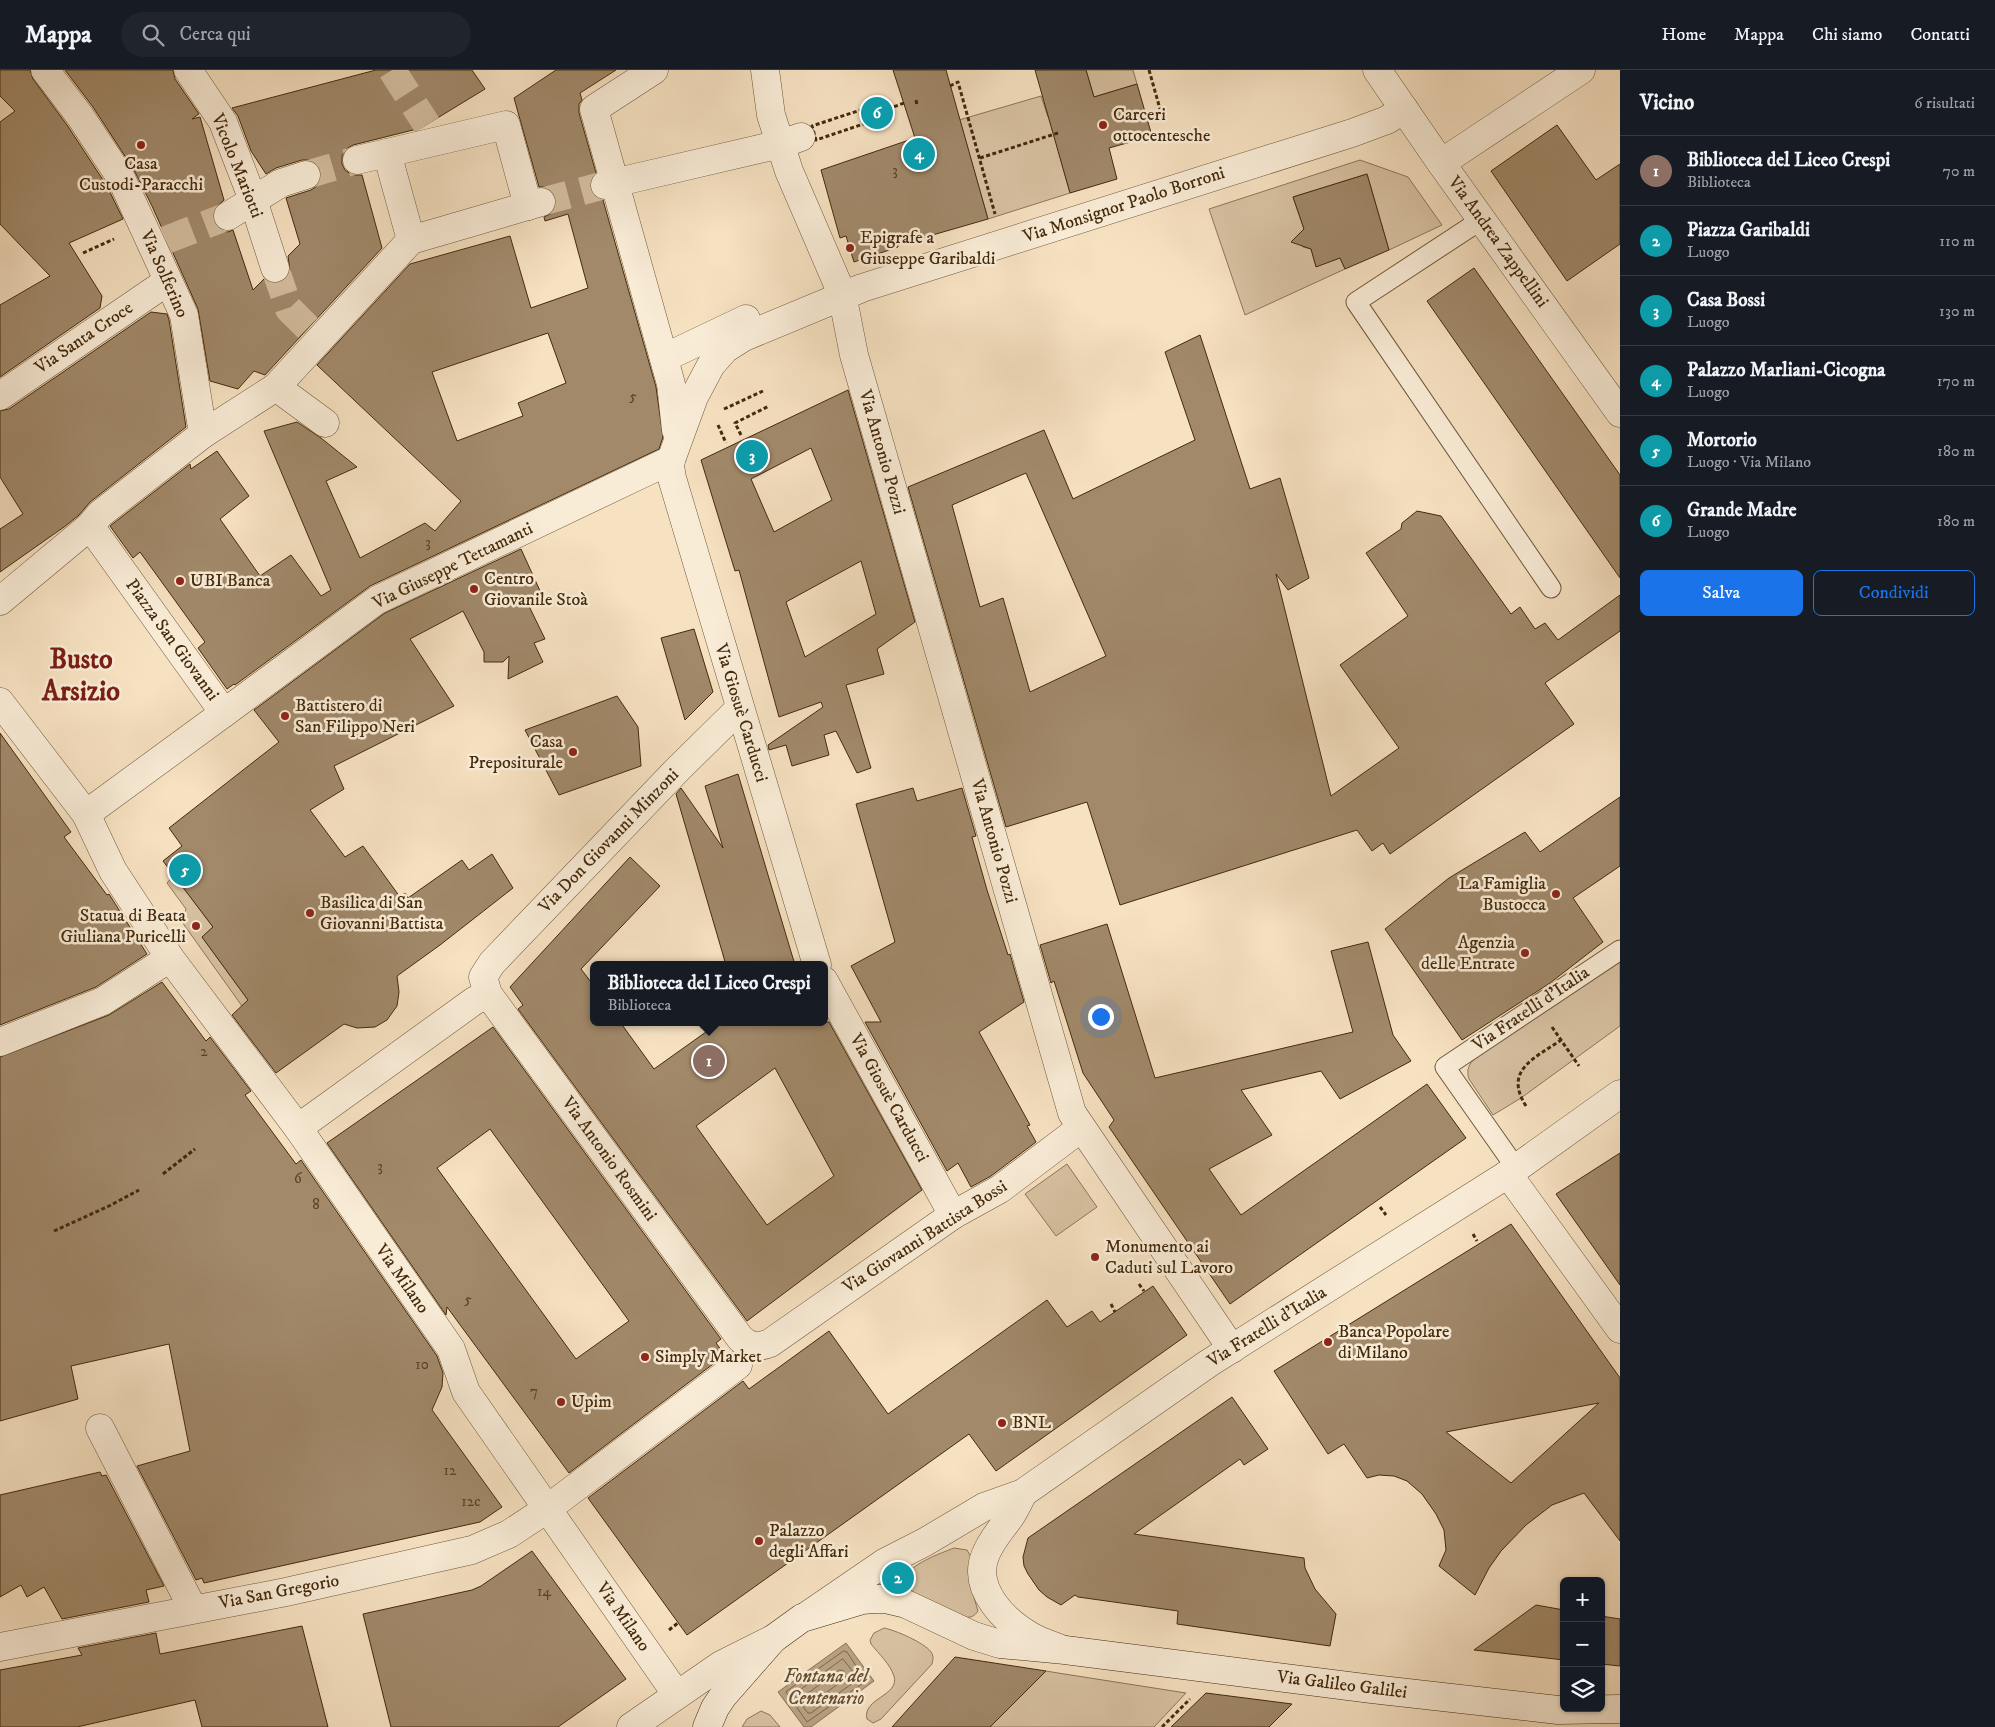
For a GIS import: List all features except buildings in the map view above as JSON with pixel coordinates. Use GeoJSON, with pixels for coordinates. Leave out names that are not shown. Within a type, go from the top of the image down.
{"type":"FeatureCollection","features":[{"type":"Feature","properties":{"kind":"street","name":"Via Solferino"},"geometry":{"type":"LineString","coordinates":[[45,70],[80,116],[121,178],[159,243],[168,281],[184,314],[203,434]]}},
{"type":"Feature","properties":{"kind":"street","name":"Vicolo Mariotti"},"geometry":{"type":"LineString","coordinates":[[188,70],[223,122],[254,200],[275,268]]}},
{"type":"Feature","properties":{"kind":"street"},"geometry":{"type":"LineString","coordinates":[[654,70],[594,109],[610,184],[671,384],[676,430]]}},
{"type":"Feature","properties":{"kind":"street","name":"Via Antonio Pozzi"},"geometry":{"type":"LineString","coordinates":[[765,70],[771,115],[791,140],[790,171],[839,285],[854,355],[1072,1113],[1232,1349]]}},
{"type":"Feature","properties":{"kind":"street","name":"Via Andrea Zappellini"},"geometry":{"type":"LineString","coordinates":[[1377,70],[1481,220],[1620,413]]}},
{"type":"Feature","properties":{"kind":"street"},"geometry":{"type":"LineString","coordinates":[[1441,163],[1581,70]]}},
{"type":"Feature","properties":{"kind":"street","name":"Via Monsignor Paolo Borroni"},"geometry":{"type":"LineString","coordinates":[[839,285],[1352,133],[1387,120],[1404,109]]}},
{"type":"Feature","properties":{"kind":"street"},"geometry":{"type":"LineString","coordinates":[[0,601],[95,520],[203,434],[276,388],[315,334],[411,240],[534,204],[506,125],[432,133],[386,153],[358,160]]}},
{"type":"Feature","properties":{"kind":"street"},"geometry":{"type":"LineString","coordinates":[[610,184],[791,140]]}},
{"type":"Feature","properties":{"kind":"street"},"geometry":{"type":"LineString","coordinates":[[386,153],[411,240]]}},
{"type":"Feature","properties":{"kind":"street"},"geometry":{"type":"LineString","coordinates":[[228,216],[281,183],[306,175]]}},
{"type":"Feature","properties":{"kind":"street","name":"Via Santa Croce"},"geometry":{"type":"LineString","coordinates":[[0,396],[168,281]]}},
{"type":"Feature","properties":{"kind":"street"},"geometry":{"type":"LineString","coordinates":[[664,358],[839,285]]}},
{"type":"Feature","properties":{"kind":"street"},"geometry":{"type":"LineString","coordinates":[[671,460],[694,397],[711,365],[725,349],[839,285]]}},
{"type":"Feature","properties":{"kind":"street"},"geometry":{"type":"LineString","coordinates":[[276,388],[326,423]]}},
{"type":"Feature","properties":{"kind":"street","name":"Via Giuseppe Tettamanti"},"geometry":{"type":"LineString","coordinates":[[234,705],[377,600],[671,460]]}},
{"type":"Feature","properties":{"kind":"street","name":"Via Giosuè Carducci"},"geometry":{"type":"LineString","coordinates":[[671,460],[672,478],[817,961]]}},
{"type":"Feature","properties":{"kind":"street","name":"Piazza San Giovanni"},"geometry":{"type":"LineString","coordinates":[[86,814],[234,705],[95,520]]}},
{"type":"Feature","properties":{"kind":"street"},"geometry":{"type":"LineString","coordinates":[[0,702],[86,814]]}},
{"type":"Feature","properties":{"kind":"street","name":"Via Don Giovanni Minzoni"},"geometry":{"type":"LineString","coordinates":[[298,1128],[474,1001],[486,986],[492,963],[677,770],[740,708]]}},
{"type":"Feature","properties":{"kind":"street","name":"Via Milano"},"geometry":{"type":"LineString","coordinates":[[86,814],[113,871],[170,958],[298,1128],[451,1349],[466,1392],[677,1695]]}},
{"type":"Feature","properties":{"kind":"street"},"geometry":{"type":"LineString","coordinates":[[0,1042],[102,1001],[170,958]]}},
{"type":"Feature","properties":{"kind":"street","name":"Via Antonio Rosmini"},"geometry":{"type":"LineString","coordinates":[[486,986],[740,1338]]}},
{"type":"Feature","properties":{"kind":"street","name":"Via Giosuè Carducci"},"geometry":{"type":"LineString","coordinates":[[828,988],[953,1215]]}},
{"type":"Feature","properties":{"kind":"street","name":"Via Fratelli d'Italia"},"geometry":{"type":"LineString","coordinates":[[1023,1493],[1181,1382],[1512,1171],[1620,1094]]}},
{"type":"Feature","properties":{"kind":"street","name":"Via Giovanni Battista Bossi"},"geometry":{"type":"LineString","coordinates":[[740,1338],[753,1346],[770,1343],[953,1215],[1000,1190],[1081,1128]]}},
{"type":"Feature","properties":{"kind":"street"},"geometry":{"type":"LineString","coordinates":[[1512,1171],[1620,1329]]}},
{"type":"Feature","properties":{"kind":"street"},"geometry":{"type":"LineString","coordinates":[[547,1508],[738,1365]]}},
{"type":"Feature","properties":{"kind":"street"},"geometry":{"type":"LineString","coordinates":[[100,1428],[193,1609]]}},
{"type":"Feature","properties":{"kind":"street"},"geometry":{"type":"LineString","coordinates":[[631,1727],[722,1664],[773,1639],[884,1563],[926,1542],[984,1507],[1023,1493]]}},
{"type":"Feature","properties":{"kind":"street"},"geometry":{"type":"LineString","coordinates":[[1023,1493],[1010,1517],[989,1546],[982,1568],[983,1580],[995,1604],[1014,1625],[1034,1638],[1065,1650]]}},
{"type":"Feature","properties":{"kind":"street","name":"Via San Gregorio"},"geometry":{"type":"LineString","coordinates":[[0,1647],[286,1592],[472,1550],[509,1534],[547,1508]]}},
{"type":"Feature","properties":{"kind":"street"},"geometry":{"type":"LineString","coordinates":[[802,1618],[862,1600],[885,1599],[906,1604],[986,1641],[1065,1650]]}},
{"type":"Feature","properties":{"kind":"street"},"geometry":{"type":"LineString","coordinates":[[707,1727],[715,1708],[724,1696],[773,1639]]}},
{"type":"Feature","properties":{"kind":"street","name":"Via Galileo Galilei"},"geometry":{"type":"LineString","coordinates":[[1065,1650],[1356,1687],[1558,1718],[1620,1710]]}},
{"type":"Feature","properties":{"kind":"lane"},"geometry":{"type":"LineString","coordinates":[[1481,220],[1356,302],[1551,588]]}},
{"type":"Feature","properties":{"kind":"lane","name":"Via Fratelli d'Italia"},"geometry":{"type":"LineString","coordinates":[[1512,1171],[1445,1067],[1620,950]]}},
{"type":"Feature","properties":{"kind":"path"},"geometry":{"type":"LineString","coordinates":[[1150,70],[1160,109]]}},
{"type":"Feature","properties":{"kind":"path"},"geometry":{"type":"LineString","coordinates":[[950,86],[958,82],[996,217]]}},
{"type":"Feature","properties":{"kind":"path"},"geometry":{"type":"LineString","coordinates":[[916,100],[917,105]]}},
{"type":"Feature","properties":{"kind":"path"},"geometry":{"type":"LineString","coordinates":[[886,102],[888,109],[890,115],[816,140],[812,126],[886,102]]}},
{"type":"Feature","properties":{"kind":"path"},"geometry":{"type":"LineString","coordinates":[[888,109],[904,103]]}},
{"type":"Feature","properties":{"kind":"path"},"geometry":{"type":"LineString","coordinates":[[980,158],[1058,133]]}},
{"type":"Feature","properties":{"kind":"path"},"geometry":{"type":"LineString","coordinates":[[719,412],[762,392]]}},
{"type":"Feature","properties":{"kind":"path"},"geometry":{"type":"LineString","coordinates":[[741,435],[735,423],[770,406]]}},
{"type":"Feature","properties":{"kind":"path"},"geometry":{"type":"LineString","coordinates":[[716,422],[726,443]]}},
{"type":"Feature","properties":{"kind":"path"},"geometry":{"type":"LineString","coordinates":[[1552,1026],[1579,1066]]}},
{"type":"Feature","properties":{"kind":"path"},"geometry":{"type":"LineString","coordinates":[[1526,1106],[1517,1090],[1519,1074],[1530,1061],[1561,1040]]}},
{"type":"Feature","properties":{"kind":"path"},"geometry":{"type":"LineString","coordinates":[[162,1174],[195,1149]]}},
{"type":"Feature","properties":{"kind":"path"},"geometry":{"type":"LineString","coordinates":[[54,1231],[139,1190]]}},
{"type":"Feature","properties":{"kind":"path"},"geometry":{"type":"LineString","coordinates":[[1139,1284],[1144,1291]]}},
{"type":"Feature","properties":{"kind":"path"},"geometry":{"type":"LineString","coordinates":[[1110,1304],[1115,1312]]}},
{"type":"Feature","properties":{"kind":"path"},"geometry":{"type":"LineString","coordinates":[[1162,1727],[1194,1694]]}},
{"type":"Feature","properties":{"kind":"shaded area"},"geometry":{"type":"Polygon","coordinates":[[[1086,70],[1133,70],[1137,84],[1094,97],[1086,70]]]}},
{"type":"Feature","properties":{"kind":"shaded area"},"geometry":{"type":"Polygon","coordinates":[[[1041,96],[1048,117],[1054,116],[1059,153],[1070,193],[988,219],[959,120],[1041,96]]]}},
{"type":"Feature","properties":{"kind":"shaded area"},"geometry":{"type":"Polygon","coordinates":[[[1360,160],[1408,177],[1442,225],[1389,250],[1367,174],[1293,197],[1304,229],[1299,234],[1303,247],[1311,249],[1316,266],[1340,258],[1345,269],[1245,315],[1209,209],[1360,160]]]}},
{"type":"Feature","properties":{"kind":"shaded area"},"geometry":{"type":"Polygon","coordinates":[[[174,875],[213,927],[202,937],[248,1000],[242,1006],[182,922],[186,909],[167,883],[174,875]]]}},
{"type":"Feature","properties":{"kind":"shaded area"},"geometry":{"type":"Polygon","coordinates":[[[1620,959],[1620,1026],[1521,1098],[1493,1115],[1469,1079],[1468,1070],[1473,1060],[1620,959]]]}},
{"type":"Feature","properties":{"kind":"shaded area"},"geometry":{"type":"Polygon","coordinates":[[[1067,1164],[1097,1207],[1056,1236],[1025,1194],[1067,1164]]]}},
{"type":"Feature","properties":{"kind":"shaded area"},"geometry":{"type":"Polygon","coordinates":[[[954,1548],[967,1550],[971,1557],[970,1584],[978,1611],[970,1617],[963,1617],[920,1597],[907,1586],[904,1579],[918,1564],[954,1548]]]}},
{"type":"Feature","properties":{"kind":"shaded area"},"geometry":{"type":"Polygon","coordinates":[[[884,1628],[902,1634],[928,1648],[933,1655],[933,1659],[932,1664],[881,1719],[873,1723],[867,1719],[867,1712],[870,1706],[887,1693],[894,1683],[894,1676],[890,1667],[871,1644],[870,1640],[874,1633],[884,1628]]]}},
{"type":"Feature","properties":{"kind":"shaded area"},"geometry":{"type":"Polygon","coordinates":[[[1046,1671],[1186,1693],[1154,1727],[990,1727],[1046,1671]]]}},
{"type":"Feature","properties":{"kind":"shaded area"},"geometry":{"type":"Polygon","coordinates":[[[761,1711],[770,1715],[780,1727],[742,1727],[747,1719],[761,1711]]]}},
{"type":"Feature","properties":{"kind":"water","name":"Fontana del Centenario"},"geometry":{"type":"Polygon","coordinates":[[[846,1643],[874,1681],[811,1727],[804,1727],[778,1692],[846,1643]]]}},
{"type":"Feature","properties":{"kind":"tunnel"},"geometry":{"type":"LineString","coordinates":[[392,70],[427,125]]}},
{"type":"Feature","properties":{"kind":"tunnel"},"geometry":{"type":"LineString","coordinates":[[306,175],[357,160]]}},
{"type":"Feature","properties":{"kind":"tunnel"},"geometry":{"type":"LineString","coordinates":[[541,202],[605,185]]}},
{"type":"Feature","properties":{"kind":"tunnel"},"geometry":{"type":"LineString","coordinates":[[166,240],[228,216]]}},
{"type":"Feature","properties":{"kind":"tunnel"},"geometry":{"type":"LineString","coordinates":[[275,268],[289,309],[309,329]]}},
{"type":"Feature","properties":{"kind":"place","name":"Grande Madre"},"geometry":{"type":"Point","coordinates":[877,113]}},
{"type":"Feature","properties":{"kind":"place","name":"Carceri ottocentesche"},"geometry":{"type":"Point","coordinates":[1103,125]}},
{"type":"Feature","properties":{"kind":"place","name":"Casa Custodi-Paracchi"},"geometry":{"type":"Point","coordinates":[141,145]}},
{"type":"Feature","properties":{"kind":"place","name":"Palazzo Marliani-Cicogna"},"geometry":{"type":"Point","coordinates":[919,154]}},
{"type":"Feature","properties":{"kind":"place","name":"Epigrafe a Giuseppe Garibaldi"},"geometry":{"type":"Point","coordinates":[850,248]}},
{"type":"Feature","properties":{"kind":"place","name":"Casa Bossi"},"geometry":{"type":"Point","coordinates":[752,456]}},
{"type":"Feature","properties":{"kind":"place","name":"UBI Banca"},"geometry":{"type":"Point","coordinates":[180,581]}},
{"type":"Feature","properties":{"kind":"place","name":"Centro Giovanile Stoà"},"geometry":{"type":"Point","coordinates":[474,589]}},
{"type":"Feature","properties":{"kind":"place","name":"Battistero di San Filippo Neri"},"geometry":{"type":"Point","coordinates":[285,716]}},
{"type":"Feature","properties":{"kind":"place","name":"Casa Prepositurale"},"geometry":{"type":"Point","coordinates":[573,752]}},
{"type":"Feature","properties":{"kind":"place","name":"Mortorio"},"geometry":{"type":"Point","coordinates":[185,870]}},
{"type":"Feature","properties":{"kind":"place","name":"La Famiglia Bustocca"},"geometry":{"type":"Point","coordinates":[1556,894]}},
{"type":"Feature","properties":{"kind":"place","name":"Basilica di San Giovanni Battista"},"geometry":{"type":"Point","coordinates":[310,913]}},
{"type":"Feature","properties":{"kind":"place","name":"Statua di Beata Giuliana Puricelli"},"geometry":{"type":"Point","coordinates":[196,926]}},
{"type":"Feature","properties":{"kind":"place","name":"Agenzia delle Entrate"},"geometry":{"type":"Point","coordinates":[1525,953]}},
{"type":"Feature","properties":{"kind":"place","name":"Biblioteca del Liceo Crespi"},"geometry":{"type":"Point","coordinates":[709,1061]}},
{"type":"Feature","properties":{"kind":"place","name":"Monumento ai Caduti sul Lavoro"},"geometry":{"type":"Point","coordinates":[1095,1257]}},
{"type":"Feature","properties":{"kind":"place","name":"Banca Popolare di Milano"},"geometry":{"type":"Point","coordinates":[1328,1342]}},
{"type":"Feature","properties":{"kind":"place","name":"Simply Market"},"geometry":{"type":"Point","coordinates":[645,1357]}},
{"type":"Feature","properties":{"kind":"place","name":"Upim"},"geometry":{"type":"Point","coordinates":[561,1402]}},
{"type":"Feature","properties":{"kind":"place","name":"BNL"},"geometry":{"type":"Point","coordinates":[1002,1423]}},
{"type":"Feature","properties":{"kind":"place","name":"Palazzo degli Affari"},"geometry":{"type":"Point","coordinates":[759,1541]}},
{"type":"Feature","properties":{"kind":"place","name":"Piazza Garibaldi"},"geometry":{"type":"Point","coordinates":[898,1578]}},
{"type":"Feature","properties":{"kind":"district","name":"Busto Arsizio"},"geometry":{"type":"Point","coordinates":[81,675]}}]}
